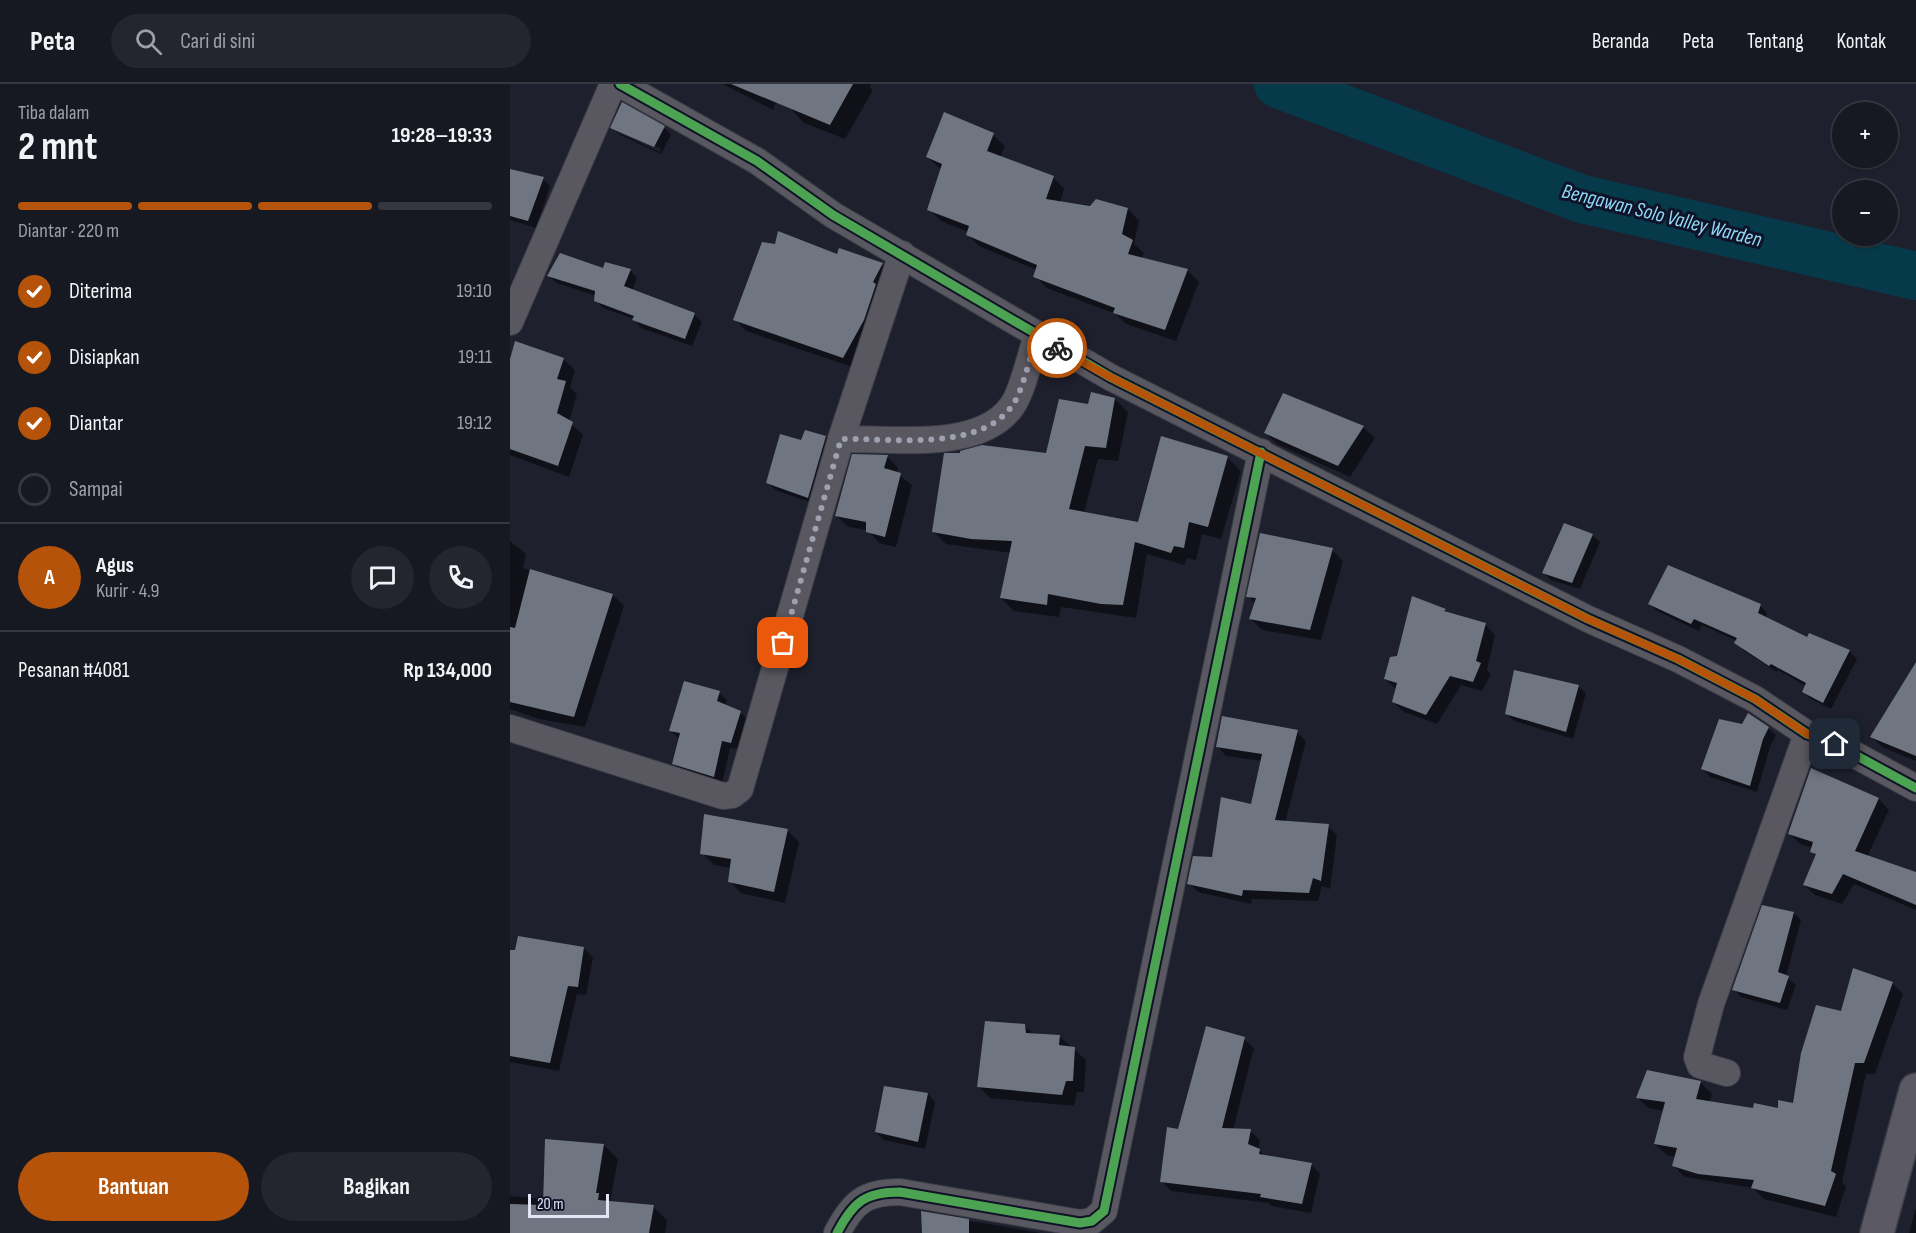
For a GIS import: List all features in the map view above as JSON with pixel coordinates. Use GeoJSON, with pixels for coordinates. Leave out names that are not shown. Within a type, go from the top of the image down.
{"type":"FeatureCollection","features":[{"type":"Feature","properties":{"kind":"street"},"geometry":{"type":"LineString","coordinates":[[510,322],[613,84]]}},
{"type":"Feature","properties":{"kind":"street"},"geometry":{"type":"LineString","coordinates":[[620,84],[757,160],[832,215],[1110,377],[1588,619],[1678,659],[1755,699],[1807,734],[1835,744],[1916,788]]}},
{"type":"Feature","properties":{"kind":"street"},"geometry":{"type":"LineString","coordinates":[[510,728],[723,796],[732,795],[740,789],[841,439],[902,254]]}},
{"type":"Feature","properties":{"kind":"street"},"geometry":{"type":"LineString","coordinates":[[841,439],[956,438],[986,430],[1013,405],[1037,336]]}},
{"type":"Feature","properties":{"kind":"street"},"geometry":{"type":"LineString","coordinates":[[837,1233],[848,1213],[862,1199],[878,1192],[900,1192],[1080,1223],[1092,1221],[1104,1211],[1261,452]]}},
{"type":"Feature","properties":{"kind":"street"},"geometry":{"type":"LineString","coordinates":[[1727,1073],[1700,1065],[1697,1057],[1699,1046],[1711,1004],[1807,734]]}},
{"type":"Feature","properties":{"kind":"street"},"geometry":{"type":"LineString","coordinates":[[1877,1233],[1916,1090]]}},
{"type":"Feature","properties":{"kind":"building"},"geometry":{"type":"Polygon","coordinates":[[[731,84],[853,84],[830,125],[731,84]]]}},
{"type":"Feature","properties":{"kind":"building"},"geometry":{"type":"Polygon","coordinates":[[[622,102],[665,126],[654,147],[610,128],[622,102]]]}},
{"type":"Feature","properties":{"kind":"building"},"geometry":{"type":"Polygon","coordinates":[[[944,112],[994,133],[987,151],[1054,176],[1046,199],[1090,206],[1096,199],[1128,208],[1122,234],[1133,240],[1128,254],[1188,269],[1165,330],[1113,313],[1115,308],[1033,277],[1037,265],[966,235],[969,226],[927,210],[942,164],[926,157],[944,112]]]}},
{"type":"Feature","properties":{"kind":"building"},"geometry":{"type":"Polygon","coordinates":[[[510,169],[544,177],[528,221],[510,216],[510,169]]]}},
{"type":"Feature","properties":{"kind":"building"},"geometry":{"type":"Polygon","coordinates":[[[778,231],[837,254],[839,248],[883,263],[873,282],[876,284],[864,320],[843,358],[733,320],[762,242],[775,244],[778,231]]]}},
{"type":"Feature","properties":{"kind":"building"},"geometry":{"type":"Polygon","coordinates":[[[560,253],[603,268],[605,262],[631,269],[624,286],[695,313],[685,339],[632,320],[634,316],[594,301],[595,291],[547,276],[560,253]]]}},
{"type":"Feature","properties":{"kind":"building"},"geometry":{"type":"Polygon","coordinates":[[[515,341],[564,358],[557,379],[566,381],[557,413],[573,422],[558,466],[510,449],[510,359],[515,341]]]}},
{"type":"Feature","properties":{"kind":"building"},"geometry":{"type":"Polygon","coordinates":[[[1091,392],[1115,398],[1106,448],[1085,446],[1069,509],[1138,522],[1161,436],[1228,456],[1208,527],[1189,522],[1184,548],[1174,546],[1171,553],[1135,542],[1123,605],[1101,604],[1048,594],[1047,605],[1000,598],[1012,541],[971,539],[932,532],[944,453],[960,453],[960,451],[982,445],[1046,453],[1059,399],[1088,404],[1091,392]]]}},
{"type":"Feature","properties":{"kind":"building"},"geometry":{"type":"Polygon","coordinates":[[[1283,393],[1364,426],[1338,466],[1264,433],[1283,393]]]}},
{"type":"Feature","properties":{"kind":"building"},"geometry":{"type":"Polygon","coordinates":[[[805,430],[826,436],[808,498],[766,483],[780,434],[801,440],[805,430]]]}},
{"type":"Feature","properties":{"kind":"building"},"geometry":{"type":"Polygon","coordinates":[[[852,454],[888,455],[884,468],[901,473],[885,537],[866,532],[866,522],[835,516],[852,454]]]}},
{"type":"Feature","properties":{"kind":"building"},"geometry":{"type":"Polygon","coordinates":[[[1564,523],[1593,534],[1572,583],[1542,573],[1564,523]]]}},
{"type":"Feature","properties":{"kind":"building"},"geometry":{"type":"Polygon","coordinates":[[[1260,533],[1333,548],[1310,630],[1249,619],[1256,598],[1246,597],[1260,533]]]}},
{"type":"Feature","properties":{"kind":"building"},"geometry":{"type":"Polygon","coordinates":[[[1668,565],[1761,604],[1758,613],[1807,637],[1809,633],[1850,650],[1823,703],[1802,692],[1806,683],[1771,664],[1769,666],[1734,643],[1737,638],[1694,619],[1691,624],[1648,604],[1668,565]]]}},
{"type":"Feature","properties":{"kind":"building"},"geometry":{"type":"Polygon","coordinates":[[[530,569],[613,594],[574,717],[510,702],[510,627],[515,628],[530,569]]]}},
{"type":"Feature","properties":{"kind":"building"},"geometry":{"type":"Polygon","coordinates":[[[1412,596],[1446,609],[1444,611],[1486,623],[1476,661],[1481,663],[1473,682],[1450,676],[1426,715],[1392,702],[1397,683],[1384,679],[1390,657],[1397,656],[1412,596]]]}},
{"type":"Feature","properties":{"kind":"building"},"geometry":{"type":"Polygon","coordinates":[[[1916,662],[1916,756],[1870,737],[1916,662]]]}},
{"type":"Feature","properties":{"kind":"building"},"geometry":{"type":"Polygon","coordinates":[[[1514,670],[1579,685],[1566,732],[1505,714],[1514,670]]]}},
{"type":"Feature","properties":{"kind":"building"},"geometry":{"type":"Polygon","coordinates":[[[684,681],[720,691],[717,701],[741,711],[731,743],[722,741],[714,777],[672,764],[680,733],[669,731],[684,681]]]}},
{"type":"Feature","properties":{"kind":"building"},"geometry":{"type":"Polygon","coordinates":[[[1748,713],[1769,727],[1763,739],[1750,786],[1701,769],[1719,719],[1742,724],[1748,713]]]}},
{"type":"Feature","properties":{"kind":"building"},"geometry":{"type":"Polygon","coordinates":[[[1222,716],[1298,730],[1275,820],[1329,824],[1321,881],[1313,878],[1309,893],[1243,890],[1242,896],[1187,884],[1193,856],[1212,857],[1221,797],[1251,804],[1262,754],[1216,747],[1222,716]]]}},
{"type":"Feature","properties":{"kind":"building"},"geometry":{"type":"Polygon","coordinates":[[[1811,768],[1879,798],[1855,851],[1916,872],[1916,905],[1843,874],[1832,894],[1803,885],[1816,854],[1810,852],[1813,842],[1788,834],[1811,768]]]}},
{"type":"Feature","properties":{"kind":"building"},"geometry":{"type":"Polygon","coordinates":[[[704,814],[788,829],[774,892],[728,882],[731,859],[700,854],[704,814]]]}},
{"type":"Feature","properties":{"kind":"building"},"geometry":{"type":"Polygon","coordinates":[[[1762,905],[1794,912],[1778,972],[1789,976],[1780,1003],[1732,990],[1762,905]]]}},
{"type":"Feature","properties":{"kind":"building"},"geometry":{"type":"Polygon","coordinates":[[[518,936],[584,947],[578,987],[568,986],[550,1063],[510,1056],[510,950],[515,950],[518,936]]]}},
{"type":"Feature","properties":{"kind":"building"},"geometry":{"type":"Polygon","coordinates":[[[1853,968],[1893,982],[1864,1063],[1855,1063],[1831,1171],[1836,1174],[1825,1206],[1751,1188],[1754,1180],[1698,1174],[1672,1166],[1677,1148],[1654,1144],[1665,1102],[1636,1098],[1647,1070],[1701,1081],[1696,1099],[1753,1108],[1754,1103],[1778,1108],[1778,1100],[1793,1103],[1801,1053],[1816,1005],[1841,1011],[1853,968]]]}},
{"type":"Feature","properties":{"kind":"building"},"geometry":{"type":"Polygon","coordinates":[[[985,1021],[1025,1024],[1026,1033],[1060,1035],[1059,1045],[1075,1047],[1073,1081],[1066,1081],[1062,1095],[977,1087],[985,1021]]]}},
{"type":"Feature","properties":{"kind":"building"},"geometry":{"type":"Polygon","coordinates":[[[1206,1026],[1245,1037],[1222,1128],[1251,1129],[1248,1144],[1260,1149],[1259,1154],[1312,1163],[1302,1204],[1260,1197],[1261,1194],[1160,1182],[1167,1127],[1178,1129],[1206,1026]]]}},
{"type":"Feature","properties":{"kind":"building"},"geometry":{"type":"Polygon","coordinates":[[[884,1086],[928,1093],[918,1142],[875,1132],[884,1086]]]}},
{"type":"Feature","properties":{"kind":"building"},"geometry":{"type":"Polygon","coordinates":[[[545,1139],[604,1144],[596,1193],[599,1193],[598,1200],[654,1205],[649,1233],[510,1233],[510,1204],[543,1205],[545,1139]]]}},
{"type":"Feature","properties":{"kind":"building"},"geometry":{"type":"Polygon","coordinates":[[[921,1211],[969,1219],[969,1233],[922,1233],[921,1211]]]}},
{"type":"Feature","properties":{"kind":"waterway","name":"Bengawan Solo Valley Warden"},"geometry":{"type":"LineString","coordinates":[[1278,84],[1582,199],[1916,276]]}},
{"type":"Feature","properties":{"kind":"cycle path"},"geometry":{"type":"LineString","coordinates":[[620,84],[757,161],[833,215],[1110,377],[1588,619],[1678,659],[1755,699],[1807,734],[1835,744],[1916,788]]}},
{"type":"Feature","properties":{"kind":"cycle path"},"geometry":{"type":"LineString","coordinates":[[837,1233],[861,1201],[888,1192],[900,1192],[1080,1223],[1092,1221],[1104,1211],[1261,452]]}},
{"type":"Feature","properties":{"kind":"way so far"},"geometry":{"type":"LineString","coordinates":[[783,643],[841,439],[956,438],[986,430],[1013,405],[1037,336],[1057,348]]}},
{"type":"Feature","properties":{"kind":"route"},"geometry":{"type":"LineString","coordinates":[[1057,348],[1588,619],[1678,659],[1755,699],[1807,734],[1835,744]]}}]}
